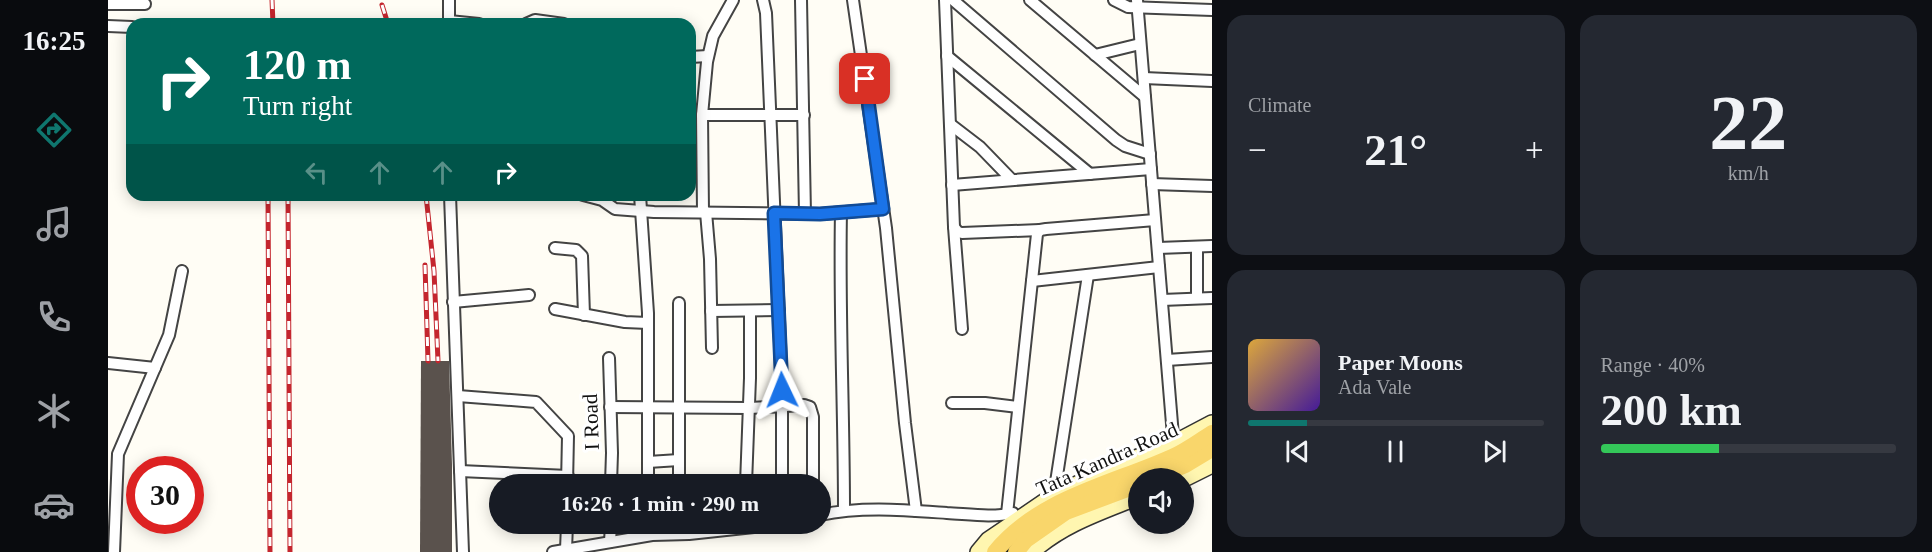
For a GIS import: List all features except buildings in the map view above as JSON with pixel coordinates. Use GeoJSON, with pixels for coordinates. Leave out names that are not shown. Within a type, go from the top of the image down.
{"type":"FeatureCollection","features":[{"type":"Feature","properties":{"kind":"main road","name":"Tata Kandra Road"},"geometry":{"type":"LineString","coordinates":[[1179,461],[1212,433]]}},
{"type":"Feature","properties":{"kind":"main road","name":"Tata Kandra Road"},"geometry":{"type":"LineString","coordinates":[[995,552],[1026,522],[1058,498],[1212,449]]}},
{"type":"Feature","properties":{"kind":"main road","name":"Tata Kandra Road"},"geometry":{"type":"LineString","coordinates":[[1016,552],[1026,540],[1066,512],[1128,489]]}},
{"type":"Feature","properties":{"kind":"street"},"geometry":{"type":"LineString","coordinates":[[449,0],[449,18]]}},
{"type":"Feature","properties":{"kind":"street"},"geometry":{"type":"LineString","coordinates":[[712,348],[704,212],[702,116],[708,56],[713,36],[733,0]]}},
{"type":"Feature","properties":{"kind":"street"},"geometry":{"type":"LineString","coordinates":[[763,0],[766,13],[779,310],[782,474]]}},
{"type":"Feature","properties":{"kind":"street"},"geometry":{"type":"LineString","coordinates":[[801,0],[805,214]]}},
{"type":"Feature","properties":{"kind":"street"},"geometry":{"type":"LineString","coordinates":[[853,0],[883,209],[916,511]]}},
{"type":"Feature","properties":{"kind":"street"},"geometry":{"type":"LineString","coordinates":[[945,0],[954,227],[962,329]]}},
{"type":"Feature","properties":{"kind":"street"},"geometry":{"type":"LineString","coordinates":[[953,0],[1116,140],[1125,146],[1150,154]]}},
{"type":"Feature","properties":{"kind":"street"},"geometry":{"type":"LineString","coordinates":[[1030,0],[1145,97]]}},
{"type":"Feature","properties":{"kind":"street"},"geometry":{"type":"LineString","coordinates":[[1114,0],[1123,6],[1137,4],[1212,10]]}},
{"type":"Feature","properties":{"kind":"street"},"geometry":{"type":"LineString","coordinates":[[108,4],[145,4]]}},
{"type":"Feature","properties":{"kind":"street"},"geometry":{"type":"LineString","coordinates":[[1137,4],[1167,360],[1179,461]]}},
{"type":"Feature","properties":{"kind":"street"},"geometry":{"type":"LineString","coordinates":[[108,26],[126,27]]}},
{"type":"Feature","properties":{"kind":"street"},"geometry":{"type":"LineString","coordinates":[[1095,55],[1140,44]]}},
{"type":"Feature","properties":{"kind":"street"},"geometry":{"type":"LineString","coordinates":[[696,57],[708,56]]}},
{"type":"Feature","properties":{"kind":"street"},"geometry":{"type":"LineString","coordinates":[[947,56],[1090,174]]}},
{"type":"Feature","properties":{"kind":"street"},"geometry":{"type":"LineString","coordinates":[[1144,78],[1212,81]]}},
{"type":"Feature","properties":{"kind":"street"},"geometry":{"type":"LineString","coordinates":[[702,116],[804,115]]}},
{"type":"Feature","properties":{"kind":"street"},"geometry":{"type":"LineString","coordinates":[[950,124],[980,147],[1011,180]]}},
{"type":"Feature","properties":{"kind":"street"},"geometry":{"type":"LineString","coordinates":[[952,185],[1151,169]]}},
{"type":"Feature","properties":{"kind":"street"},"geometry":{"type":"LineString","coordinates":[[1152,184],[1212,186]]}},
{"type":"Feature","properties":{"kind":"street"},"geometry":{"type":"LineString","coordinates":[[450,201],[463,552]]}},
{"type":"Feature","properties":{"kind":"street"},"geometry":{"type":"LineString","coordinates":[[603,201],[615,209],[640,211],[805,214],[883,209]]}},
{"type":"Feature","properties":{"kind":"street"},"geometry":{"type":"LineString","coordinates":[[640,201],[648,322],[648,474]]}},
{"type":"Feature","properties":{"kind":"street"},"geometry":{"type":"LineString","coordinates":[[841,212],[844,510]]}},
{"type":"Feature","properties":{"kind":"street"},"geometry":{"type":"LineString","coordinates":[[954,227],[962,233],[1040,230],[1155,220]]}},
{"type":"Feature","properties":{"kind":"street"},"geometry":{"type":"LineString","coordinates":[[1007,514],[1037,234],[1040,230]]}},
{"type":"Feature","properties":{"kind":"street"},"geometry":{"type":"LineString","coordinates":[[1158,248],[1212,246]]}},
{"type":"Feature","properties":{"kind":"street"},"geometry":{"type":"LineString","coordinates":[[1197,247],[1197,298]]}},
{"type":"Feature","properties":{"kind":"street"},"geometry":{"type":"LineString","coordinates":[[555,248],[576,250],[582,256],[584,315]]}},
{"type":"Feature","properties":{"kind":"street"},"geometry":{"type":"LineString","coordinates":[[1032,281],[1159,267]]}},
{"type":"Feature","properties":{"kind":"street"},"geometry":{"type":"LineString","coordinates":[[114,552],[118,454],[169,335],[182,271]]}},
{"type":"Feature","properties":{"kind":"street"},"geometry":{"type":"LineString","coordinates":[[831,513],[844,510],[1007,514],[1032,509],[1058,498],[1088,275]]}},
{"type":"Feature","properties":{"kind":"street"},"geometry":{"type":"LineString","coordinates":[[453,302],[529,295]]}},
{"type":"Feature","properties":{"kind":"street"},"geometry":{"type":"LineString","coordinates":[[1162,300],[1212,298]]}},
{"type":"Feature","properties":{"kind":"street"},"geometry":{"type":"LineString","coordinates":[[679,303],[679,474]]}},
{"type":"Feature","properties":{"kind":"street"},"geometry":{"type":"LineString","coordinates":[[555,309],[625,322],[648,322]]}},
{"type":"Feature","properties":{"kind":"street"},"geometry":{"type":"LineString","coordinates":[[711,311],[779,310]]}},
{"type":"Feature","properties":{"kind":"street"},"geometry":{"type":"LineString","coordinates":[[746,474],[750,312]]}},
{"type":"Feature","properties":{"kind":"street"},"geometry":{"type":"LineString","coordinates":[[1167,360],[1212,357]]}},
{"type":"Feature","properties":{"kind":"street","name":"I Road"},"geometry":{"type":"LineString","coordinates":[[609,358],[611,474]]}},
{"type":"Feature","properties":{"kind":"street"},"geometry":{"type":"LineString","coordinates":[[108,363],[155,368]]}},
{"type":"Feature","properties":{"kind":"street"},"geometry":{"type":"LineString","coordinates":[[458,396],[536,402],[568,436],[568,474]]}},
{"type":"Feature","properties":{"kind":"street"},"geometry":{"type":"LineString","coordinates":[[952,404],[985,403],[1018,406]]}},
{"type":"Feature","properties":{"kind":"street"},"geometry":{"type":"LineString","coordinates":[[610,407],[810,406],[812,410],[813,474]]}},
{"type":"Feature","properties":{"kind":"street"},"geometry":{"type":"LineString","coordinates":[[1179,461],[1212,423]]}},
{"type":"Feature","properties":{"kind":"street"},"geometry":{"type":"LineString","coordinates":[[108,444],[121,445]]}},
{"type":"Feature","properties":{"kind":"street"},"geometry":{"type":"LineString","coordinates":[[648,462],[679,460]]}},
{"type":"Feature","properties":{"kind":"street"},"geometry":{"type":"LineString","coordinates":[[1179,461],[1210,468]]}},
{"type":"Feature","properties":{"kind":"street"},"geometry":{"type":"LineString","coordinates":[[460,471],[496,474]]}},
{"type":"Feature","properties":{"kind":"street"},"geometry":{"type":"LineString","coordinates":[[1032,552],[1070,524],[1128,501]]}},
{"type":"Feature","properties":{"kind":"street"},"geometry":{"type":"LineString","coordinates":[[978,552],[988,540],[1032,509]]}},
{"type":"Feature","properties":{"kind":"street"},"geometry":{"type":"LineString","coordinates":[[564,534],[560,551],[657,534]]}},
{"type":"Feature","properties":{"kind":"street"},"geometry":{"type":"LineString","coordinates":[[610,534],[610,542]]}},
{"type":"Feature","properties":{"kind":"railway"},"geometry":{"type":"LineString","coordinates":[[272,0],[273,18]]}},
{"type":"Feature","properties":{"kind":"railway"},"geometry":{"type":"LineString","coordinates":[[382,5],[386,18]]}},
{"type":"Feature","properties":{"kind":"railway"},"geometry":{"type":"LineString","coordinates":[[268,201],[270,552]]}},
{"type":"Feature","properties":{"kind":"railway"},"geometry":{"type":"LineString","coordinates":[[288,201],[290,552]]}},
{"type":"Feature","properties":{"kind":"railway"},"geometry":{"type":"LineString","coordinates":[[427,201],[434,271],[438,361]]}},
{"type":"Feature","properties":{"kind":"railway"},"geometry":{"type":"LineString","coordinates":[[425,265],[428,361]]}},
{"type":"Feature","properties":{"kind":"route"},"geometry":{"type":"LineString","coordinates":[[782,390],[774,213],[820,214],[883,209],[865,79]]}}]}
